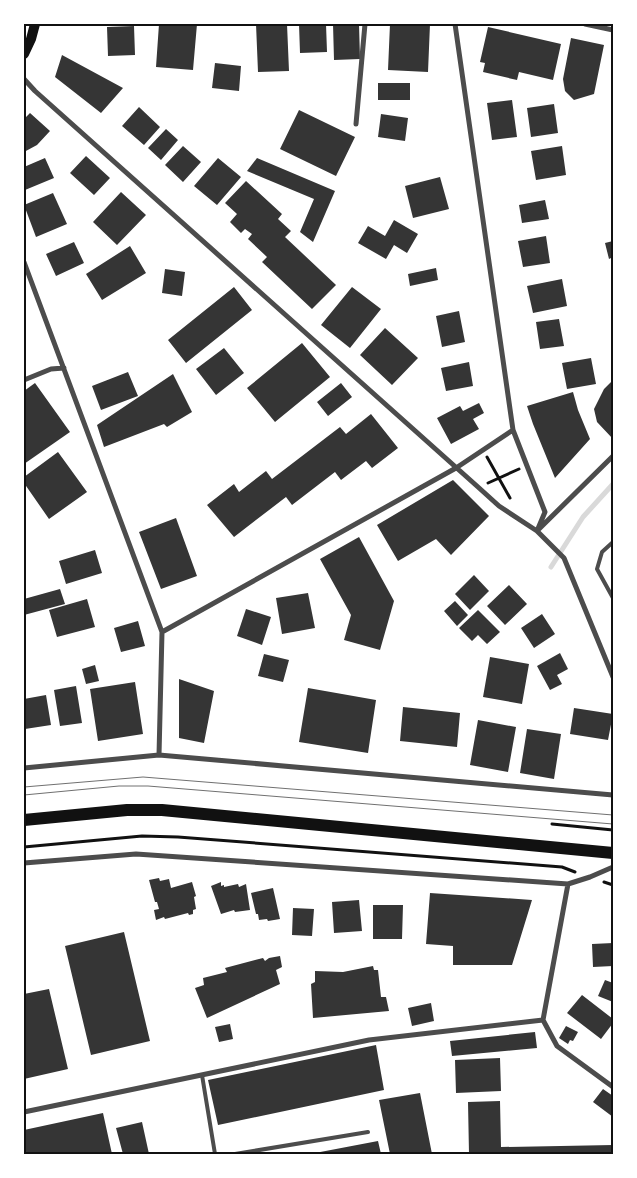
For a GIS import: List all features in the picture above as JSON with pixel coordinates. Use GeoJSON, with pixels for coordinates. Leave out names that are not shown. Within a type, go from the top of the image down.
{"type":"FeatureCollection","features":[{"type":"Feature","properties":{"kind":"main road"},"geometry":{"type":"LineString","coordinates":[[24,54],[35,24]]}},
{"type":"Feature","properties":{"kind":"main road"},"geometry":{"type":"LineString","coordinates":[[24,820],[127,810],[162,810],[613,854]]}},
{"type":"Feature","properties":{"kind":"street"},"geometry":{"type":"LineString","coordinates":[[356,124],[365,24]]}},
{"type":"Feature","properties":{"kind":"street"},"geometry":{"type":"LineString","coordinates":[[455,24],[513,430],[545,512],[537,531]]}},
{"type":"Feature","properties":{"kind":"street"},"geometry":{"type":"LineString","coordinates":[[585,24],[613,30]]}},
{"type":"Feature","properties":{"kind":"street"},"geometry":{"type":"LineString","coordinates":[[24,80],[498,506],[537,531],[564,558],[613,678]]}},
{"type":"Feature","properties":{"kind":"street"},"geometry":{"type":"LineString","coordinates":[[24,262],[162,632],[159,755]]}},
{"type":"Feature","properties":{"kind":"street"},"geometry":{"type":"LineString","coordinates":[[24,380],[50,369],[64,368]]}},
{"type":"Feature","properties":{"kind":"street"},"geometry":{"type":"LineString","coordinates":[[162,632],[456,468],[513,430]]}},
{"type":"Feature","properties":{"kind":"street"},"geometry":{"type":"LineString","coordinates":[[537,531],[613,456]]}},
{"type":"Feature","properties":{"kind":"street"},"geometry":{"type":"LineString","coordinates":[[24,768],[159,755],[613,795]]}},
{"type":"Feature","properties":{"kind":"street"},"geometry":{"type":"LineString","coordinates":[[24,863],[136,854],[568,884],[613,867]]}},
{"type":"Feature","properties":{"kind":"street"},"geometry":{"type":"LineString","coordinates":[[568,884],[544,1020],[557,1046],[613,1088]]}},
{"type":"Feature","properties":{"kind":"street"},"geometry":{"type":"LineString","coordinates":[[24,1112],[369,1040],[544,1020]]}},
{"type":"Feature","properties":{"kind":"lane"},"geometry":{"type":"LineString","coordinates":[[613,542],[602,552],[597,569],[613,598]]}},
{"type":"Feature","properties":{"kind":"lane"},"geometry":{"type":"LineString","coordinates":[[202,1075],[215,1154]]}},
{"type":"Feature","properties":{"kind":"lane"},"geometry":{"type":"LineString","coordinates":[[234,1154],[368,1132]]}},
{"type":"Feature","properties":{"kind":"path"},"geometry":{"type":"LineString","coordinates":[[483,450],[510,498]]}},
{"type":"Feature","properties":{"kind":"path"},"geometry":{"type":"LineString","coordinates":[[478,488],[527,466]]}},
{"type":"Feature","properties":{"kind":"path"},"geometry":{"type":"LineString","coordinates":[[552,824],[613,830]]}},
{"type":"Feature","properties":{"kind":"path"},"geometry":{"type":"LineString","coordinates":[[24,846],[142,836],[178,836],[562,866]]}},
{"type":"Feature","properties":{"kind":"path"},"geometry":{"type":"LineString","coordinates":[[606,883],[613,885]]}},
{"type":"Feature","properties":{"kind":"building"},"geometry":{"type":"Polygon","coordinates":[[[159,24],[197,24],[193,70],[156,67],[159,24]]]}},
{"type":"Feature","properties":{"kind":"building"},"geometry":{"type":"Polygon","coordinates":[[[256,24],[287,24],[289,71],[258,72],[256,24]]]}},
{"type":"Feature","properties":{"kind":"building"},"geometry":{"type":"Polygon","coordinates":[[[299,24],[326,24],[327,52],[300,53],[299,24]]]}},
{"type":"Feature","properties":{"kind":"building"},"geometry":{"type":"Polygon","coordinates":[[[333,24],[359,24],[360,59],[334,60],[333,24]]]}},
{"type":"Feature","properties":{"kind":"building"},"geometry":{"type":"Polygon","coordinates":[[[390,24],[430,24],[428,72],[388,70],[390,24]]]}},
{"type":"Feature","properties":{"kind":"building"},"geometry":{"type":"Polygon","coordinates":[[[134,26],[135,55],[108,56],[107,27],[134,26]]]}},
{"type":"Feature","properties":{"kind":"building"},"geometry":{"type":"Polygon","coordinates":[[[488,27],[561,44],[553,80],[519,72],[517,80],[483,72],[485,63],[480,62],[488,27]]]}},
{"type":"Feature","properties":{"kind":"building"},"geometry":{"type":"Polygon","coordinates":[[[571,38],[604,45],[594,94],[574,100],[565,91],[563,79],[571,38]]]}},
{"type":"Feature","properties":{"kind":"building"},"geometry":{"type":"Polygon","coordinates":[[[62,55],[123,88],[101,113],[55,77],[62,55]]]}},
{"type":"Feature","properties":{"kind":"building"},"geometry":{"type":"Polygon","coordinates":[[[215,63],[241,66],[239,91],[212,88],[215,63]]]}},
{"type":"Feature","properties":{"kind":"building"},"geometry":{"type":"Polygon","coordinates":[[[378,83],[410,83],[410,100],[378,100],[378,83]]]}},
{"type":"Feature","properties":{"kind":"building"},"geometry":{"type":"Polygon","coordinates":[[[512,100],[517,137],[492,140],[487,103],[512,100]]]}},
{"type":"Feature","properties":{"kind":"building"},"geometry":{"type":"Polygon","coordinates":[[[554,104],[558,133],[531,137],[527,108],[554,104]]]}},
{"type":"Feature","properties":{"kind":"building"},"geometry":{"type":"Polygon","coordinates":[[[139,107],[160,127],[144,145],[122,126],[139,107]]]}},
{"type":"Feature","properties":{"kind":"building"},"geometry":{"type":"Polygon","coordinates":[[[299,110],[355,137],[336,176],[280,149],[299,110]]]}},
{"type":"Feature","properties":{"kind":"building"},"geometry":{"type":"Polygon","coordinates":[[[30,113],[50,131],[37,145],[24,152],[24,119],[30,113]]]}},
{"type":"Feature","properties":{"kind":"building"},"geometry":{"type":"Polygon","coordinates":[[[381,114],[408,118],[405,141],[378,137],[381,114]]]}},
{"type":"Feature","properties":{"kind":"building"},"geometry":{"type":"Polygon","coordinates":[[[166,129],[178,140],[161,160],[148,148],[166,129]]]}},
{"type":"Feature","properties":{"kind":"building"},"geometry":{"type":"Polygon","coordinates":[[[183,146],[201,162],[183,182],[165,165],[183,146]]]}},
{"type":"Feature","properties":{"kind":"building"},"geometry":{"type":"Polygon","coordinates":[[[562,146],[566,175],[536,180],[531,151],[562,146]]]}},
{"type":"Feature","properties":{"kind":"building"},"geometry":{"type":"Polygon","coordinates":[[[86,156],[110,178],[94,195],[70,173],[86,156]]]}},
{"type":"Feature","properties":{"kind":"building"},"geometry":{"type":"Polygon","coordinates":[[[45,158],[54,178],[25,190],[24,167],[45,158]]]}},
{"type":"Feature","properties":{"kind":"building"},"geometry":{"type":"Polygon","coordinates":[[[218,158],[241,177],[217,205],[194,186],[218,158]]]}},
{"type":"Feature","properties":{"kind":"building"},"geometry":{"type":"Polygon","coordinates":[[[257,158],[335,191],[313,242],[300,232],[314,199],[247,171],[257,158]]]}},
{"type":"Feature","properties":{"kind":"building"},"geometry":{"type":"Polygon","coordinates":[[[440,177],[449,209],[413,218],[405,186],[440,177]]]}},
{"type":"Feature","properties":{"kind":"building"},"geometry":{"type":"Polygon","coordinates":[[[246,181],[282,214],[278,219],[291,231],[285,237],[336,285],[312,309],[262,262],[267,257],[248,239],[252,234],[245,229],[241,233],[230,222],[237,214],[225,203],[246,181]]]}},
{"type":"Feature","properties":{"kind":"building"},"geometry":{"type":"Polygon","coordinates":[[[121,192],[146,215],[117,245],[93,222],[121,192]]]}},
{"type":"Feature","properties":{"kind":"building"},"geometry":{"type":"Polygon","coordinates":[[[53,193],[67,224],[36,237],[24,205],[53,193]]]}},
{"type":"Feature","properties":{"kind":"building"},"geometry":{"type":"Polygon","coordinates":[[[545,200],[549,219],[522,223],[519,205],[545,200]]]}},
{"type":"Feature","properties":{"kind":"building"},"geometry":{"type":"Polygon","coordinates":[[[394,220],[418,234],[407,253],[394,245],[386,259],[358,243],[368,226],[385,236],[394,220]]]}},
{"type":"Feature","properties":{"kind":"building"},"geometry":{"type":"Polygon","coordinates":[[[546,236],[550,263],[523,267],[518,241],[546,236]]]}},
{"type":"Feature","properties":{"kind":"building"},"geometry":{"type":"Polygon","coordinates":[[[613,241],[613,257],[609,259],[605,243],[613,241]]]}},
{"type":"Feature","properties":{"kind":"building"},"geometry":{"type":"Polygon","coordinates":[[[74,242],[84,263],[56,276],[46,254],[74,242]]]}},
{"type":"Feature","properties":{"kind":"building"},"geometry":{"type":"Polygon","coordinates":[[[130,246],[146,273],[102,300],[86,274],[130,246]]]}},
{"type":"Feature","properties":{"kind":"building"},"geometry":{"type":"Polygon","coordinates":[[[436,268],[438,280],[410,286],[408,274],[436,268]]]}},
{"type":"Feature","properties":{"kind":"building"},"geometry":{"type":"Polygon","coordinates":[[[165,269],[185,272],[182,296],[162,293],[165,269]]]}},
{"type":"Feature","properties":{"kind":"building"},"geometry":{"type":"Polygon","coordinates":[[[562,279],[567,306],[533,313],[527,286],[562,279]]]}},
{"type":"Feature","properties":{"kind":"building"},"geometry":{"type":"Polygon","coordinates":[[[234,287],[252,310],[186,363],[168,340],[234,287]]]}},
{"type":"Feature","properties":{"kind":"building"},"geometry":{"type":"Polygon","coordinates":[[[352,287],[381,309],[350,348],[321,325],[352,287]]]}},
{"type":"Feature","properties":{"kind":"building"},"geometry":{"type":"Polygon","coordinates":[[[459,311],[465,342],[442,347],[436,316],[459,311]]]}},
{"type":"Feature","properties":{"kind":"building"},"geometry":{"type":"Polygon","coordinates":[[[559,319],[564,346],[540,349],[536,322],[559,319]]]}},
{"type":"Feature","properties":{"kind":"building"},"geometry":{"type":"Polygon","coordinates":[[[385,328],[418,358],[392,385],[360,355],[385,328]]]}},
{"type":"Feature","properties":{"kind":"building"},"geometry":{"type":"Polygon","coordinates":[[[302,343],[330,377],[275,422],[247,388],[302,343]]]}},
{"type":"Feature","properties":{"kind":"building"},"geometry":{"type":"Polygon","coordinates":[[[224,348],[244,373],[216,395],[196,369],[224,348]]]}},
{"type":"Feature","properties":{"kind":"building"},"geometry":{"type":"Polygon","coordinates":[[[591,358],[596,384],[567,389],[562,363],[591,358]]]}},
{"type":"Feature","properties":{"kind":"building"},"geometry":{"type":"Polygon","coordinates":[[[469,362],[473,386],[446,391],[441,368],[469,362]]]}},
{"type":"Feature","properties":{"kind":"building"},"geometry":{"type":"Polygon","coordinates":[[[128,372],[138,396],[101,410],[92,386],[128,372]]]}},
{"type":"Feature","properties":{"kind":"building"},"geometry":{"type":"Polygon","coordinates":[[[173,374],[192,412],[167,427],[164,424],[104,447],[97,425],[173,374]]]}},
{"type":"Feature","properties":{"kind":"building"},"geometry":{"type":"Polygon","coordinates":[[[613,380],[613,439],[597,422],[594,409],[604,389],[613,380]]]}},
{"type":"Feature","properties":{"kind":"building"},"geometry":{"type":"Polygon","coordinates":[[[35,383],[70,432],[24,464],[24,391],[35,383]]]}},
{"type":"Feature","properties":{"kind":"building"},"geometry":{"type":"Polygon","coordinates":[[[341,383],[352,397],[328,416],[317,402],[341,383]]]}},
{"type":"Feature","properties":{"kind":"building"},"geometry":{"type":"Polygon","coordinates":[[[573,392],[590,439],[555,478],[527,406],[573,392]]]}},
{"type":"Feature","properties":{"kind":"building"},"geometry":{"type":"Polygon","coordinates":[[[479,403],[484,413],[473,419],[479,429],[451,444],[437,418],[460,406],[463,411],[479,403]]]}},
{"type":"Feature","properties":{"kind":"building"},"geometry":{"type":"Polygon","coordinates":[[[371,414],[398,448],[372,468],[366,461],[341,480],[335,472],[292,505],[286,497],[234,537],[207,505],[234,484],[239,492],[266,471],[272,479],[340,427],[346,434],[371,414]]]}},
{"type":"Feature","properties":{"kind":"building"},"geometry":{"type":"Polygon","coordinates":[[[58,452],[87,492],[49,519],[24,483],[24,477],[58,452]]]}},
{"type":"Feature","properties":{"kind":"building"},"geometry":{"type":"Polygon","coordinates":[[[453,480],[489,516],[451,555],[436,539],[398,561],[377,525],[453,480]]]}},
{"type":"Feature","properties":{"kind":"building"},"geometry":{"type":"Polygon","coordinates":[[[176,518],[197,576],[161,589],[139,532],[176,518]]]}},
{"type":"Feature","properties":{"kind":"building"},"geometry":{"type":"Polygon","coordinates":[[[359,537],[394,601],[380,650],[344,640],[351,615],[320,559],[359,537]]]}},
{"type":"Feature","properties":{"kind":"building"},"geometry":{"type":"Polygon","coordinates":[[[95,550],[102,573],[66,584],[59,561],[95,550]]]}},
{"type":"Feature","properties":{"kind":"building"},"geometry":{"type":"Polygon","coordinates":[[[474,575],[489,591],[470,610],[455,594],[474,575]]]}},
{"type":"Feature","properties":{"kind":"building"},"geometry":{"type":"Polygon","coordinates":[[[509,585],[527,604],[505,625],[487,606],[509,585]]]}},
{"type":"Feature","properties":{"kind":"building"},"geometry":{"type":"Polygon","coordinates":[[[60,589],[65,604],[24,615],[24,599],[60,589]]]}},
{"type":"Feature","properties":{"kind":"building"},"geometry":{"type":"Polygon","coordinates":[[[308,593],[315,628],[282,634],[276,598],[308,593]]]}},
{"type":"Feature","properties":{"kind":"building"},"geometry":{"type":"Polygon","coordinates":[[[87,599],[95,627],[57,637],[49,610],[87,599]]]}},
{"type":"Feature","properties":{"kind":"building"},"geometry":{"type":"Polygon","coordinates":[[[455,601],[468,615],[457,626],[444,611],[455,601]]]}},
{"type":"Feature","properties":{"kind":"building"},"geometry":{"type":"Polygon","coordinates":[[[246,609],[271,617],[262,645],[237,636],[246,609]]]}},
{"type":"Feature","properties":{"kind":"building"},"geometry":{"type":"Polygon","coordinates":[[[478,610],[500,632],[487,644],[478,635],[472,641],[459,628],[478,610]]]}},
{"type":"Feature","properties":{"kind":"building"},"geometry":{"type":"Polygon","coordinates":[[[542,614],[555,634],[534,648],[521,628],[542,614]]]}},
{"type":"Feature","properties":{"kind":"building"},"geometry":{"type":"Polygon","coordinates":[[[138,621],[145,646],[121,652],[114,628],[138,621]]]}},
{"type":"Feature","properties":{"kind":"building"},"geometry":{"type":"Polygon","coordinates":[[[560,653],[568,669],[557,675],[562,684],[550,690],[537,666],[560,653]]]}},
{"type":"Feature","properties":{"kind":"building"},"geometry":{"type":"Polygon","coordinates":[[[264,654],[289,660],[283,682],[258,676],[264,654]]]}},
{"type":"Feature","properties":{"kind":"building"},"geometry":{"type":"Polygon","coordinates":[[[490,657],[529,664],[522,704],[483,697],[490,657]]]}},
{"type":"Feature","properties":{"kind":"building"},"geometry":{"type":"Polygon","coordinates":[[[95,665],[99,681],[86,684],[82,669],[95,665]]]}},
{"type":"Feature","properties":{"kind":"building"},"geometry":{"type":"Polygon","coordinates":[[[179,679],[214,691],[204,743],[179,738],[179,679]]]}},
{"type":"Feature","properties":{"kind":"building"},"geometry":{"type":"Polygon","coordinates":[[[135,682],[143,734],[98,741],[90,689],[135,682]]]}},
{"type":"Feature","properties":{"kind":"building"},"geometry":{"type":"Polygon","coordinates":[[[76,686],[82,723],[60,726],[54,690],[76,686]]]}},
{"type":"Feature","properties":{"kind":"building"},"geometry":{"type":"Polygon","coordinates":[[[308,688],[376,700],[368,753],[299,742],[308,688]]]}},
{"type":"Feature","properties":{"kind":"building"},"geometry":{"type":"Polygon","coordinates":[[[46,695],[51,725],[25,729],[24,699],[46,695]]]}},
{"type":"Feature","properties":{"kind":"building"},"geometry":{"type":"Polygon","coordinates":[[[403,707],[460,713],[457,747],[400,741],[403,707]]]}},
{"type":"Feature","properties":{"kind":"building"},"geometry":{"type":"Polygon","coordinates":[[[574,708],[613,714],[608,740],[570,734],[574,708]]]}},
{"type":"Feature","properties":{"kind":"building"},"geometry":{"type":"Polygon","coordinates":[[[478,720],[516,727],[508,772],[470,765],[478,720]]]}},
{"type":"Feature","properties":{"kind":"building"},"geometry":{"type":"Polygon","coordinates":[[[527,729],[561,734],[554,779],[520,773],[527,729]]]}},
{"type":"Feature","properties":{"kind":"building"},"geometry":{"type":"Polygon","coordinates":[[[159,878],[160,881],[169,879],[171,888],[192,882],[196,896],[194,897],[196,909],[193,910],[193,914],[189,915],[188,913],[156,920],[154,910],[159,909],[149,880],[159,878]]]}},
{"type":"Feature","properties":{"kind":"building"},"geometry":{"type":"Polygon","coordinates":[[[221,882],[221,886],[224,885],[224,887],[238,884],[239,887],[246,884],[250,910],[235,912],[234,910],[221,914],[211,886],[221,882]]]}},
{"type":"Feature","properties":{"kind":"building"},"geometry":{"type":"Polygon","coordinates":[[[273,888],[280,919],[259,920],[251,893],[273,888]]]}},
{"type":"Feature","properties":{"kind":"building"},"geometry":{"type":"Polygon","coordinates":[[[430,893],[532,900],[512,965],[453,965],[453,946],[426,944],[430,893]]]}},
{"type":"Feature","properties":{"kind":"building"},"geometry":{"type":"Polygon","coordinates":[[[359,900],[362,931],[334,933],[332,902],[359,900]]]}},
{"type":"Feature","properties":{"kind":"building"},"geometry":{"type":"Polygon","coordinates":[[[373,905],[403,905],[402,939],[373,939],[373,905]]]}},
{"type":"Feature","properties":{"kind":"building"},"geometry":{"type":"Polygon","coordinates":[[[293,908],[314,909],[312,936],[292,935],[293,908]]]}},
{"type":"Feature","properties":{"kind":"building"},"geometry":{"type":"Polygon","coordinates":[[[124,932],[150,1041],[91,1055],[65,946],[124,932]]]}},
{"type":"Feature","properties":{"kind":"building"},"geometry":{"type":"Polygon","coordinates":[[[613,943],[613,966],[593,967],[592,944],[613,943]]]}},
{"type":"Feature","properties":{"kind":"building"},"geometry":{"type":"Polygon","coordinates":[[[280,956],[282,967],[276,970],[280,984],[207,1018],[195,988],[204,985],[203,978],[227,972],[225,968],[263,958],[265,961],[269,958],[280,956]]]}},
{"type":"Feature","properties":{"kind":"building"},"geometry":{"type":"Polygon","coordinates":[[[373,966],[374,970],[378,970],[381,997],[386,997],[389,1011],[313,1018],[311,984],[315,982],[315,971],[343,972],[373,966]]]}},
{"type":"Feature","properties":{"kind":"building"},"geometry":{"type":"Polygon","coordinates":[[[605,980],[613,983],[613,1002],[598,996],[605,980]]]}},
{"type":"Feature","properties":{"kind":"building"},"geometry":{"type":"Polygon","coordinates":[[[49,989],[68,1069],[24,1079],[24,994],[49,989]]]}},
{"type":"Feature","properties":{"kind":"building"},"geometry":{"type":"Polygon","coordinates":[[[582,995],[613,1019],[613,1023],[601,1039],[567,1013],[582,995]]]}},
{"type":"Feature","properties":{"kind":"building"},"geometry":{"type":"Polygon","coordinates":[[[431,1003],[434,1021],[412,1026],[408,1008],[431,1003]]]}},
{"type":"Feature","properties":{"kind":"building"},"geometry":{"type":"Polygon","coordinates":[[[230,1024],[233,1039],[219,1042],[215,1027],[230,1024]]]}},
{"type":"Feature","properties":{"kind":"building"},"geometry":{"type":"Polygon","coordinates":[[[566,1026],[578,1032],[573,1041],[570,1040],[568,1044],[559,1038],[566,1026]]]}},
{"type":"Feature","properties":{"kind":"building"},"geometry":{"type":"Polygon","coordinates":[[[535,1032],[537,1048],[452,1056],[450,1041],[535,1032]]]}},
{"type":"Feature","properties":{"kind":"building"},"geometry":{"type":"Polygon","coordinates":[[[376,1045],[384,1090],[218,1125],[208,1080],[376,1045]]]}},
{"type":"Feature","properties":{"kind":"building"},"geometry":{"type":"Polygon","coordinates":[[[500,1058],[501,1091],[456,1093],[455,1060],[500,1058]]]}},
{"type":"Feature","properties":{"kind":"building"},"geometry":{"type":"Polygon","coordinates":[[[603,1089],[613,1096],[613,1117],[593,1102],[603,1089]]]}},
{"type":"Feature","properties":{"kind":"building"},"geometry":{"type":"Polygon","coordinates":[[[420,1093],[432,1154],[390,1154],[379,1100],[420,1093]]]}},
{"type":"Feature","properties":{"kind":"building"},"geometry":{"type":"Polygon","coordinates":[[[500,1101],[501,1147],[613,1145],[613,1154],[469,1154],[468,1102],[500,1101]]]}},
{"type":"Feature","properties":{"kind":"building"},"geometry":{"type":"Polygon","coordinates":[[[103,1113],[112,1154],[24,1154],[24,1130],[103,1113]]]}},
{"type":"Feature","properties":{"kind":"building"},"geometry":{"type":"Polygon","coordinates":[[[142,1122],[149,1154],[123,1154],[116,1128],[142,1122]]]}},
{"type":"Feature","properties":{"kind":"building"},"geometry":{"type":"Polygon","coordinates":[[[378,1141],[381,1154],[315,1154],[315,1153],[378,1141]]]}},
{"type":"Feature","properties":{"kind":"waterway"},"geometry":{"type":"LineString","coordinates":[[551,567],[583,517],[613,484]]}},
{"type":"Feature","properties":{"kind":"tram line"},"geometry":{"type":"LineString","coordinates":[[24,787],[143,777],[613,815]]}},
{"type":"Feature","properties":{"kind":"tram line"},"geometry":{"type":"LineString","coordinates":[[24,795],[119,786],[148,786],[613,824]]}}]}
